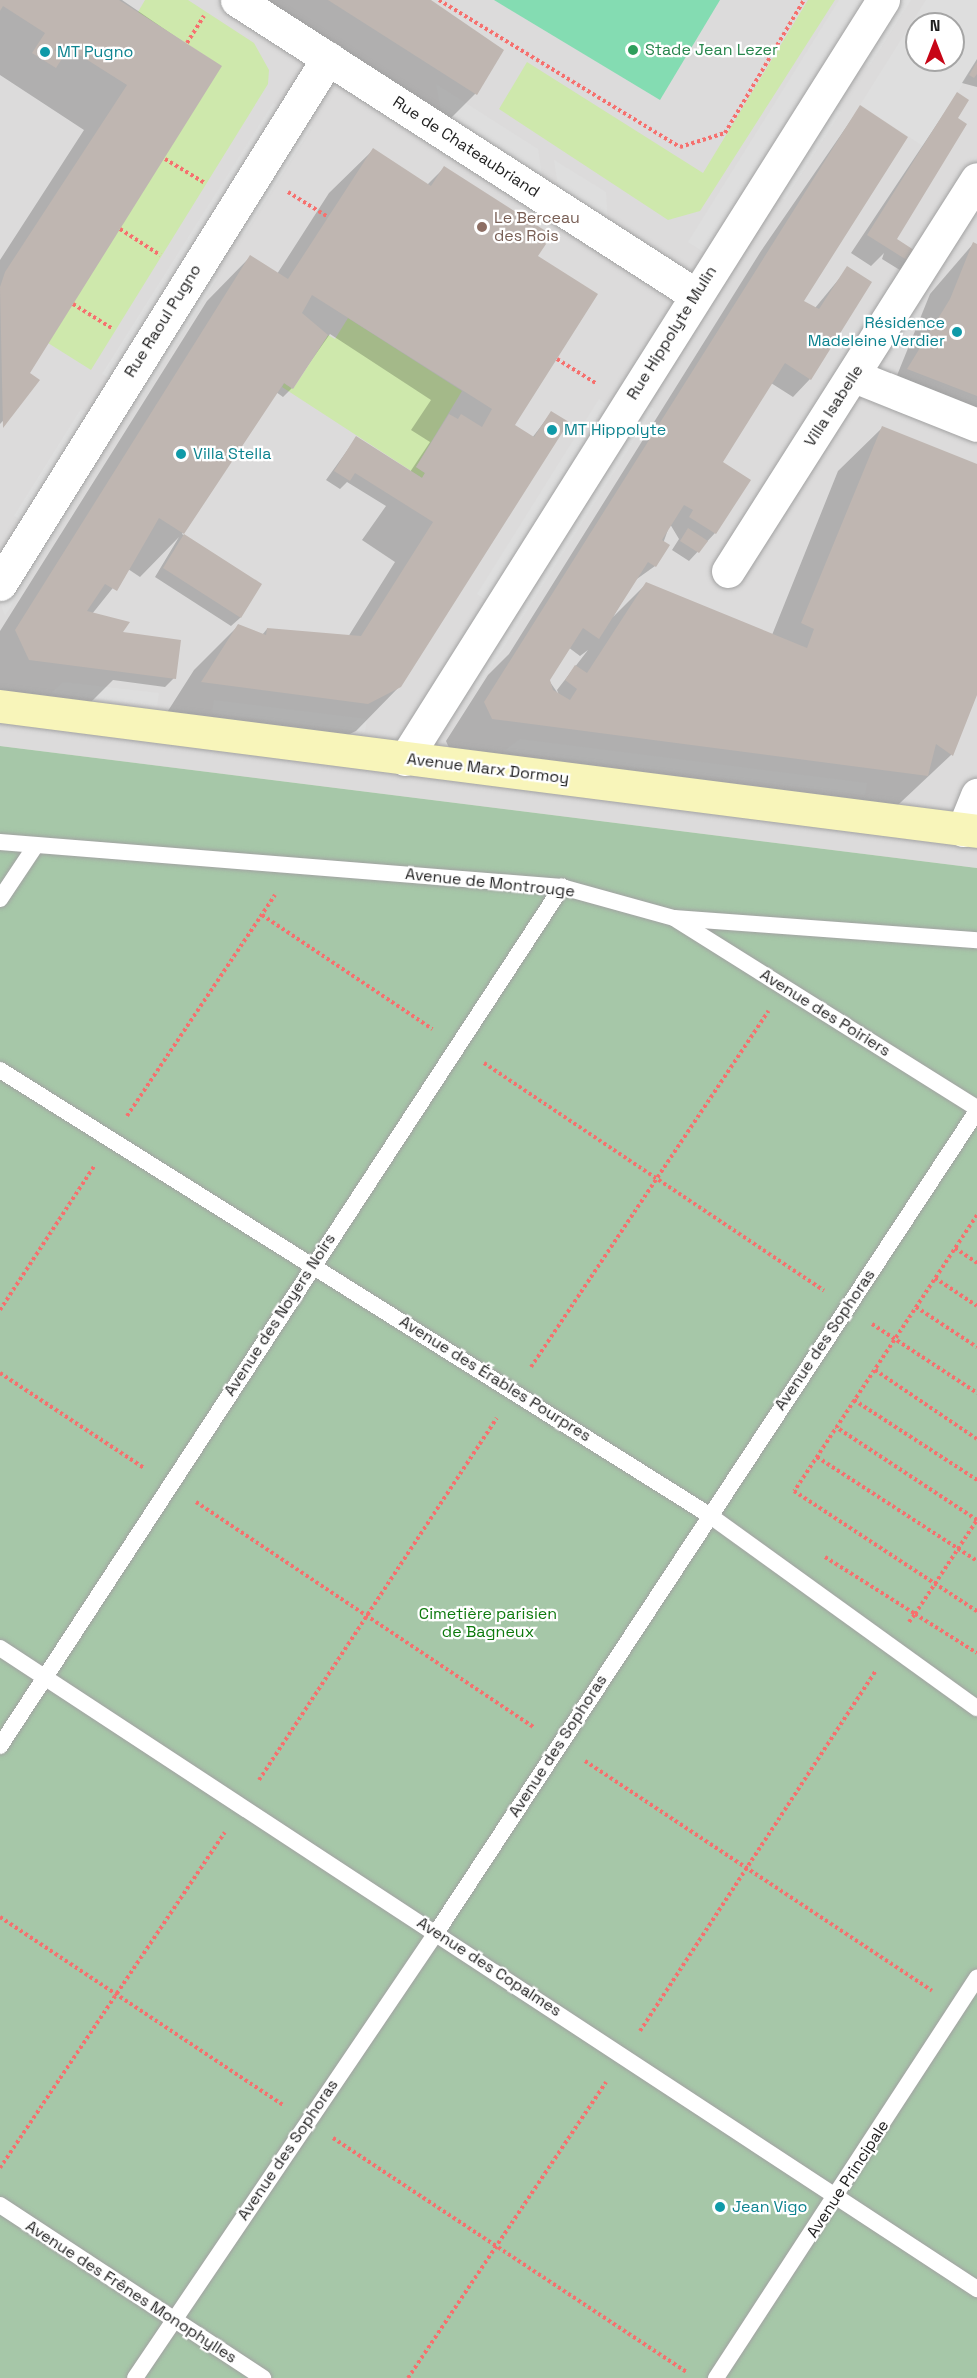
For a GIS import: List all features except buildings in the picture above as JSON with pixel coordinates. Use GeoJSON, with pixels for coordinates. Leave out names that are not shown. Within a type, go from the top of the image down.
{"type":"FeatureCollection","features":[{"type":"Feature","properties":{"kind":"main road","name":"Avenue Marx Dormoy"},"geometry":{"type":"LineString","coordinates":[[0,706],[970,830]]}},
{"type":"Feature","properties":{"kind":"street","name":"Rue de Chateaubriand"},"geometry":{"type":"LineString","coordinates":[[237,0],[694,294]]}},
{"type":"Feature","properties":{"kind":"street","name":"Rue Hippolyte Mulin"},"geometry":{"type":"LineString","coordinates":[[405,759],[694,294],[883,0]]}},
{"type":"Feature","properties":{"kind":"street","name":"Rue Raoul Pugno"},"geometry":{"type":"LineString","coordinates":[[0,584],[328,58]]}},
{"type":"Feature","properties":{"kind":"street","name":"Villa Isabelle"},"geometry":{"type":"LineString","coordinates":[[728,571],[854,376],[977,179]]}},
{"type":"Feature","properties":{"kind":"street"},"geometry":{"type":"LineString","coordinates":[[854,376],[977,425]]}},
{"type":"Feature","properties":{"kind":"street"},"geometry":{"type":"LineString","coordinates":[[970,830],[977,795]]}},
{"type":"Feature","properties":{"kind":"lane","name":"Avenue de Montrouge"},"geometry":{"type":"LineString","coordinates":[[0,842],[34,848],[296,864],[562,887],[674,918],[977,940]]}},
{"type":"Feature","properties":{"kind":"lane"},"geometry":{"type":"LineString","coordinates":[[0,899],[34,848]]}},
{"type":"Feature","properties":{"kind":"lane","name":"Avenue des Noyers Noirs"},"geometry":{"type":"LineString","coordinates":[[0,1746],[313,1264],[562,887]]}},
{"type":"Feature","properties":{"kind":"lane","name":"Avenue des Poiriers"},"geometry":{"type":"LineString","coordinates":[[674,918],[977,1110]]}},
{"type":"Feature","properties":{"kind":"lane","name":"Avenue des Érables Pourpres"},"geometry":{"type":"LineString","coordinates":[[0,1070],[110,1141],[313,1264],[709,1515],[977,1708]]}},
{"type":"Feature","properties":{"kind":"lane","name":"Avenue des Sophoras"},"geometry":{"type":"LineString","coordinates":[[135,2378],[436,1933],[977,1110]]}},
{"type":"Feature","properties":{"kind":"lane","name":"Avenue des Copalmes"},"geometry":{"type":"LineString","coordinates":[[0,1648],[839,2195],[977,2289]]}},
{"type":"Feature","properties":{"kind":"lane","name":"Avenue Principale"},"geometry":{"type":"LineString","coordinates":[[716,2378],[839,2195],[977,1977]]}},
{"type":"Feature","properties":{"kind":"lane","name":"Avenue des Frênes Monophylles"},"geometry":{"type":"LineString","coordinates":[[0,2205],[262,2378]]}},
{"type":"Feature","properties":{"kind":"path"},"geometry":{"type":"LineString","coordinates":[[438,0],[680,147],[725,133],[804,0]]}},
{"type":"Feature","properties":{"kind":"path"},"geometry":{"type":"LineString","coordinates":[[187,43],[207,12]]}},
{"type":"Feature","properties":{"kind":"path"},"geometry":{"type":"LineString","coordinates":[[165,159],[207,184]]}},
{"type":"Feature","properties":{"kind":"path"},"geometry":{"type":"LineString","coordinates":[[284,190],[328,217]]}},
{"type":"Feature","properties":{"kind":"path"},"geometry":{"type":"LineString","coordinates":[[120,229],[162,257]]}},
{"type":"Feature","properties":{"kind":"path"},"geometry":{"type":"LineString","coordinates":[[73,304],[116,331]]}},
{"type":"Feature","properties":{"kind":"path"},"geometry":{"type":"LineString","coordinates":[[557,359],[600,386]]}},
{"type":"Feature","properties":{"kind":"path"},"geometry":{"type":"LineString","coordinates":[[0,1310],[110,1141],[296,864]]}},
{"type":"Feature","properties":{"kind":"path"},"geometry":{"type":"LineString","coordinates":[[262,915],[977,1392]]}},
{"type":"Feature","properties":{"kind":"path"},"geometry":{"type":"LineString","coordinates":[[0,2168],[784,987]]}},
{"type":"Feature","properties":{"kind":"path"},"geometry":{"type":"LineString","coordinates":[[977,1215],[794,1491],[977,1611]]}},
{"type":"Feature","properties":{"kind":"path"},"geometry":{"type":"LineString","coordinates":[[955,1248],[977,1263]]}},
{"type":"Feature","properties":{"kind":"path"},"geometry":{"type":"LineString","coordinates":[[935,1278],[977,1306]]}},
{"type":"Feature","properties":{"kind":"path"},"geometry":{"type":"LineString","coordinates":[[916,1306],[977,1347]]}},
{"type":"Feature","properties":{"kind":"path"},"geometry":{"type":"LineString","coordinates":[[864,1332],[877,1313]]}},
{"type":"Feature","properties":{"kind":"path"},"geometry":{"type":"LineString","coordinates":[[875,1370],[977,1439]]}},
{"type":"Feature","properties":{"kind":"path"},"geometry":{"type":"LineString","coordinates":[[0,1372],[957,2008]]}},
{"type":"Feature","properties":{"kind":"path"},"geometry":{"type":"LineString","coordinates":[[854,1400],[977,1480]]}},
{"type":"Feature","properties":{"kind":"path"},"geometry":{"type":"LineString","coordinates":[[408,2378],[747,1869],[891,1646],[977,1520],[836,1427]]}},
{"type":"Feature","properties":{"kind":"path"},"geometry":{"type":"LineString","coordinates":[[817,1456],[977,1561]]}},
{"type":"Feature","properties":{"kind":"path"},"geometry":{"type":"LineString","coordinates":[[816,1551],[977,1653]]}},
{"type":"Feature","properties":{"kind":"path"},"geometry":{"type":"LineString","coordinates":[[0,1917],[695,2378]]}},
{"type":"Feature","properties":{"kind":"shaded area"},"geometry":{"type":"Polygon","coordinates":[[[0,0],[977,0],[977,868],[0,746],[0,0]]]}},
{"type":"Feature","properties":{"kind":"shaded area"},"geometry":{"type":"Polygon","coordinates":[[[839,0],[869,0],[708,255],[688,242],[839,0]]]}},
{"type":"Feature","properties":{"kind":"shaded area"},"geometry":{"type":"Polygon","coordinates":[[[897,0],[911,0],[869,67],[859,60],[897,0]]]}},
{"type":"Feature","properties":{"kind":"shaded area"},"geometry":{"type":"Polygon","coordinates":[[[926,0],[977,0],[977,62],[923,146],[860,105],[905,33],[905,72],[965,72],[965,12],[918,12],[926,0]]]}},
{"type":"Feature","properties":{"kind":"shaded area"},"geometry":{"type":"Polygon","coordinates":[[[436,84],[538,149],[543,181],[442,115],[436,84]]]}},
{"type":"Feature","properties":{"kind":"shaded area"},"geometry":{"type":"Polygon","coordinates":[[[273,103],[284,110],[114,381],[102,374],[273,103]]]}},
{"type":"Feature","properties":{"kind":"shaded area"},"geometry":{"type":"Polygon","coordinates":[[[830,105],[841,112],[785,200],[774,193],[830,105]]]}},
{"type":"Feature","properties":{"kind":"shaded area"},"geometry":{"type":"Polygon","coordinates":[[[301,122],[312,127],[244,235],[234,230],[301,122]]]}},
{"type":"Feature","properties":{"kind":"shaded area"},"geometry":{"type":"Polygon","coordinates":[[[554,160],[606,192],[608,225],[559,193],[554,160]]]}},
{"type":"Feature","properties":{"kind":"shaded area"},"geometry":{"type":"Polygon","coordinates":[[[207,272],[217,279],[141,399],[130,392],[207,272]]]}},
{"type":"Feature","properties":{"kind":"shaded area"},"geometry":{"type":"Polygon","coordinates":[[[599,399],[610,407],[488,601],[477,594],[599,399]]]}},
{"type":"Feature","properties":{"kind":"shaded area"},"geometry":{"type":"Polygon","coordinates":[[[643,402],[654,409],[477,690],[466,683],[643,402]]]}},
{"type":"Feature","properties":{"kind":"shaded area"},"geometry":{"type":"Polygon","coordinates":[[[81,409],[92,416],[24,522],[14,516],[81,409]]]}},
{"type":"Feature","properties":{"kind":"shaded area"},"geometry":{"type":"Polygon","coordinates":[[[84,466],[93,473],[5,616],[0,602],[84,466]]]}},
{"type":"Feature","properties":{"kind":"shaded area"},"geometry":{"type":"Polygon","coordinates":[[[63,682],[159,693],[157,706],[51,693],[63,682]]]}},
{"type":"Feature","properties":{"kind":"shaded area"},"geometry":{"type":"Polygon","coordinates":[[[214,700],[367,719],[365,732],[212,713],[214,700]]]}},
{"type":"Feature","properties":{"kind":"shaded area"},"geometry":{"type":"Polygon","coordinates":[[[520,739],[867,783],[865,795],[504,751],[520,739]]]}},
{"type":"Feature","properties":{"kind":"green space"},"geometry":{"type":"Polygon","coordinates":[[[145,0],[188,0],[254,43],[269,70],[268,84],[91,370],[48,343],[221,66],[138,12],[145,0]]]}},
{"type":"Feature","properties":{"kind":"green space","name":"Stade Jean Lezer"},"geometry":{"type":"Polygon","coordinates":[[[494,0],[720,0],[660,100],[494,0]]]}},
{"type":"Feature","properties":{"kind":"green space"},"geometry":{"type":"Polygon","coordinates":[[[808,0],[835,0],[700,211],[668,220],[499,109],[527,62],[703,173],[808,0]]]}},
{"type":"Feature","properties":{"kind":"green space"},"geometry":{"type":"Polygon","coordinates":[[[348,318],[462,391],[416,467],[425,473],[422,478],[282,387],[284,383],[293,389],[328,335],[335,339],[348,318]]]}},
{"type":"Feature","properties":{"kind":"green space","name":"Cimetière parisien de Bagneux"},"geometry":{"type":"Polygon","coordinates":[[[0,746],[977,868],[977,2378],[0,2378],[0,746]]]}},
{"type":"Feature","properties":{"kind":"place","name":"Stade Jean Lezer"},"geometry":{"type":"Point","coordinates":[633,50]}},
{"type":"Feature","properties":{"kind":"place","name":"MT Pugno"},"geometry":{"type":"Point","coordinates":[45,52]}},
{"type":"Feature","properties":{"kind":"place","name":"Le Berceau des Rois"},"geometry":{"type":"Point","coordinates":[482,227]}},
{"type":"Feature","properties":{"kind":"place","name":"Résidence Madeleine Verdier"},"geometry":{"type":"Point","coordinates":[957,332]}},
{"type":"Feature","properties":{"kind":"place","name":"MT Hippolyte"},"geometry":{"type":"Point","coordinates":[552,430]}},
{"type":"Feature","properties":{"kind":"place","name":"Villa Stella"},"geometry":{"type":"Point","coordinates":[181,454]}},
{"type":"Feature","properties":{"kind":"place","name":"Jean Vigo"},"geometry":{"type":"Point","coordinates":[720,2207]}}]}
